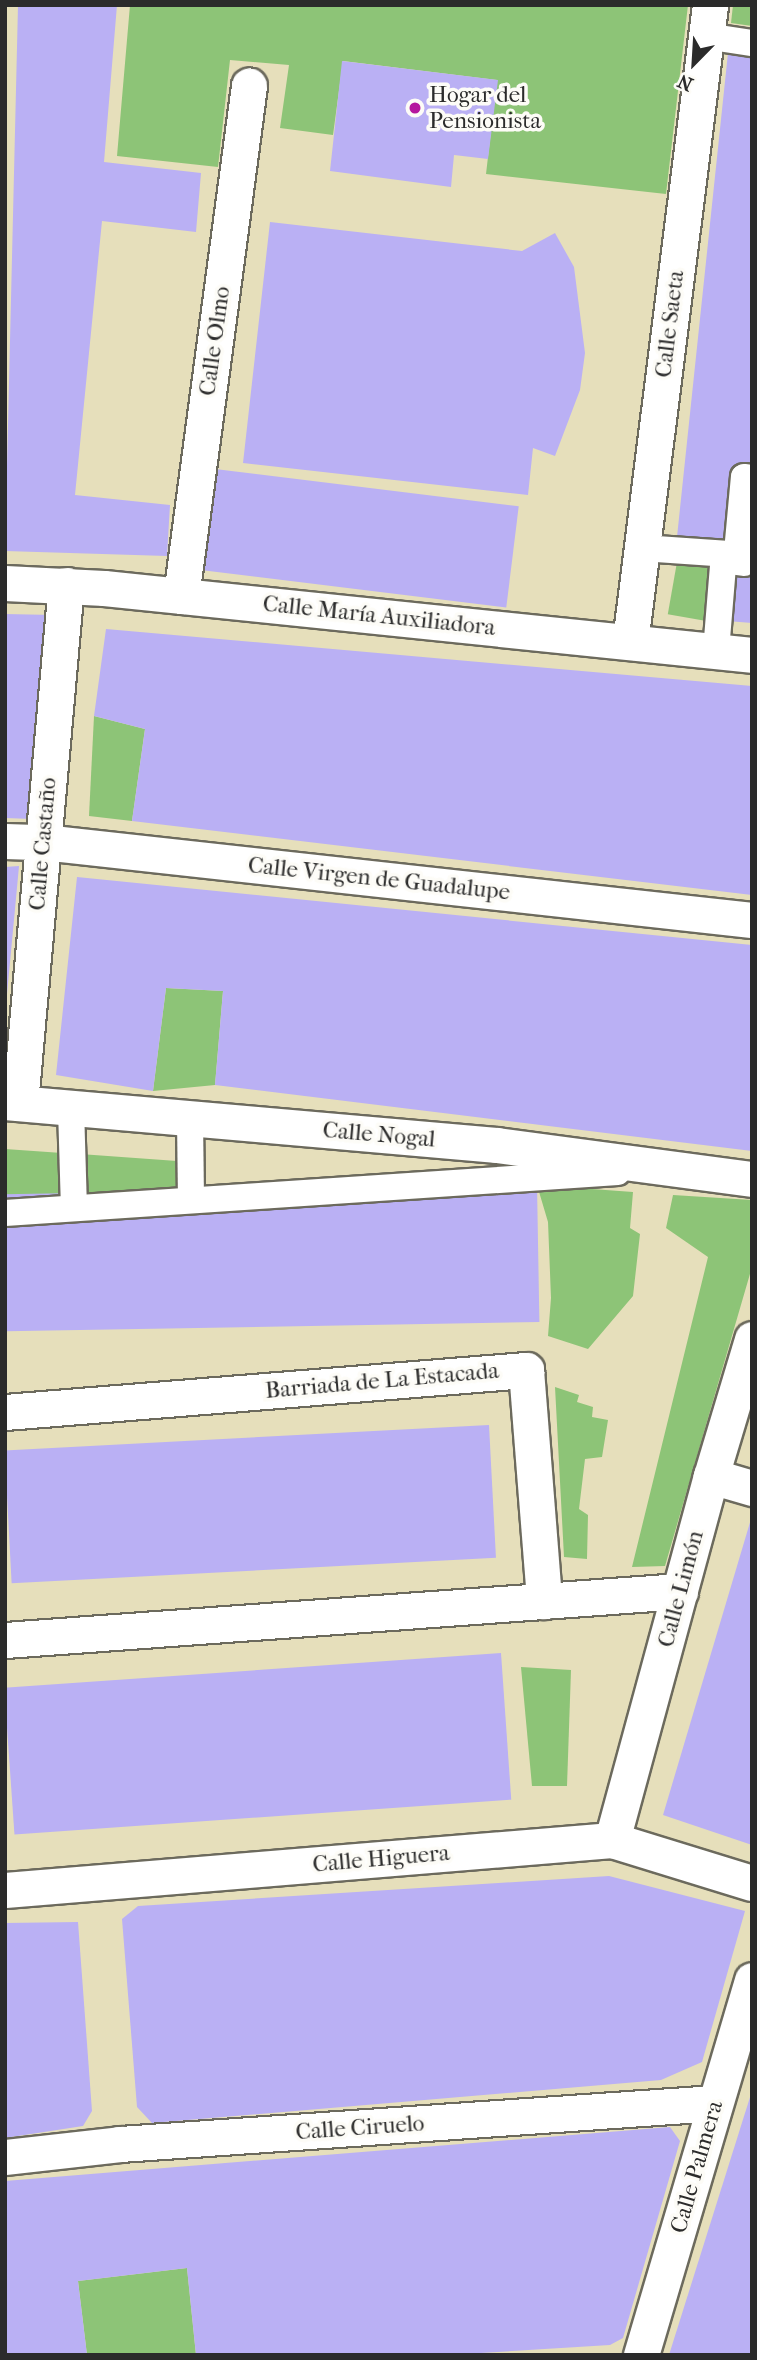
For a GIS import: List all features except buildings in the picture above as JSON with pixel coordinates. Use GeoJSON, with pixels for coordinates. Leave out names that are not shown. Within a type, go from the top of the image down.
{"type":"FeatureCollection","features":[{"type":"Feature","properties":{"kind":"street"},"geometry":{"type":"LineString","coordinates":[[708,21],[752,43]]}},
{"type":"Feature","properties":{"kind":"street","name":"Calle Saeta"},"geometry":{"type":"LineString","coordinates":[[630,642],[708,21]]}},
{"type":"Feature","properties":{"kind":"street","name":"Calle Olmo"},"geometry":{"type":"LineString","coordinates":[[181,596],[249,86]]}},
{"type":"Feature","properties":{"kind":"street"},"geometry":{"type":"LineString","coordinates":[[716,651],[741,555],[744,477],[752,478]]}},
{"type":"Feature","properties":{"kind":"street"},"geometry":{"type":"LineString","coordinates":[[642,548],[741,555]]}},
{"type":"Feature","properties":{"kind":"street","name":"Calle María Auxiliadora"},"geometry":{"type":"LineString","coordinates":[[5,583],[66,585],[181,596],[752,655]]}},
{"type":"Feature","properties":{"kind":"street","name":"Calle Castaño"},"geometry":{"type":"LineString","coordinates":[[13,1102],[43,842],[66,585]]}},
{"type":"Feature","properties":{"kind":"street","name":"Calle Virgen de Guadalupe"},"geometry":{"type":"LineString","coordinates":[[5,841],[43,842],[752,920]]}},
{"type":"Feature","properties":{"kind":"street","name":"Calle Nogal"},"geometry":{"type":"LineString","coordinates":[[13,1102],[497,1145],[752,1178]]}},
{"type":"Feature","properties":{"kind":"street"},"geometry":{"type":"LineString","coordinates":[[71,1108],[74,1208]]}},
{"type":"Feature","properties":{"kind":"street"},"geometry":{"type":"LineString","coordinates":[[190,1118],[191,1200]]}},
{"type":"Feature","properties":{"kind":"street"},"geometry":{"type":"LineString","coordinates":[[5,1213],[671,1168]]}},
{"type":"Feature","properties":{"kind":"street","name":"Calle Limón"},"geometry":{"type":"LineString","coordinates":[[612,1840],[711,1476],[752,1339]]}},
{"type":"Feature","properties":{"kind":"street","name":"Barriada de La Estacada"},"geometry":{"type":"LineString","coordinates":[[5,1412],[526,1370],[544,1601]]}},
{"type":"Feature","properties":{"kind":"street"},"geometry":{"type":"LineString","coordinates":[[711,1476],[752,1489]]}},
{"type":"Feature","properties":{"kind":"street"},"geometry":{"type":"LineString","coordinates":[[5,1640],[680,1591]]}},
{"type":"Feature","properties":{"kind":"street","name":"Calle Higuera"},"geometry":{"type":"LineString","coordinates":[[5,1891],[612,1840],[752,1883]]}},
{"type":"Feature","properties":{"kind":"street","name":"Calle Palmera"},"geometry":{"type":"LineString","coordinates":[[641,2355],[752,1980]]}},
{"type":"Feature","properties":{"kind":"street","name":"Calle Ciruelo"},"geometry":{"type":"LineString","coordinates":[[5,2157],[134,2143],[715,2104]]}},
{"type":"Feature","properties":{"kind":"green space"},"geometry":{"type":"Polygon","coordinates":[[[130,5],[688,5],[666,194],[486,174],[497,80],[343,61],[333,135],[280,128],[289,65],[230,60],[218,167],[117,156],[130,5]]]}},
{"type":"Feature","properties":{"kind":"green space"},"geometry":{"type":"Polygon","coordinates":[[[733,5],[752,5],[752,26],[731,23],[733,5]]]}},
{"type":"Feature","properties":{"kind":"green space"},"geometry":{"type":"Polygon","coordinates":[[[677,562],[718,569],[709,621],[668,614],[677,562]]]}},
{"type":"Feature","properties":{"kind":"green space"},"geometry":{"type":"Polygon","coordinates":[[[94,716],[145,729],[132,821],[89,816],[94,716]]]}},
{"type":"Feature","properties":{"kind":"green space"},"geometry":{"type":"Polygon","coordinates":[[[166,988],[223,991],[215,1085],[153,1091],[166,988]]]}},
{"type":"Feature","properties":{"kind":"green space"},"geometry":{"type":"Polygon","coordinates":[[[5,1149],[62,1153],[67,1204],[5,1209],[5,1149]]]}},
{"type":"Feature","properties":{"kind":"green space"},"geometry":{"type":"Polygon","coordinates":[[[80,1154],[177,1161],[185,1198],[86,1207],[80,1154]]]}},
{"type":"Feature","properties":{"kind":"green space"},"geometry":{"type":"Polygon","coordinates":[[[537,1185],[633,1192],[630,1228],[640,1234],[633,1296],[588,1349],[548,1336],[551,1298],[548,1222],[537,1185]]]}},
{"type":"Feature","properties":{"kind":"green space"},"geometry":{"type":"Polygon","coordinates":[[[673,1195],[752,1200],[752,1267],[665,1566],[632,1567],[708,1257],[666,1228],[673,1195]]]}},
{"type":"Feature","properties":{"kind":"green space"},"geometry":{"type":"Polygon","coordinates":[[[555,1387],[579,1395],[577,1402],[593,1407],[592,1417],[608,1420],[602,1457],[585,1459],[579,1509],[588,1515],[587,1559],[564,1557],[555,1387]]]}},
{"type":"Feature","properties":{"kind":"green space"},"geometry":{"type":"Polygon","coordinates":[[[521,1667],[571,1670],[567,1786],[532,1786],[521,1667]]]}},
{"type":"Feature","properties":{"kind":"green space"},"geometry":{"type":"Polygon","coordinates":[[[187,2268],[196,2355],[87,2355],[78,2281],[187,2268]]]}},
{"type":"Feature","properties":{"kind":"place","name":"Hogar del Pensionista"},"geometry":{"type":"Point","coordinates":[415,108]}}]}
